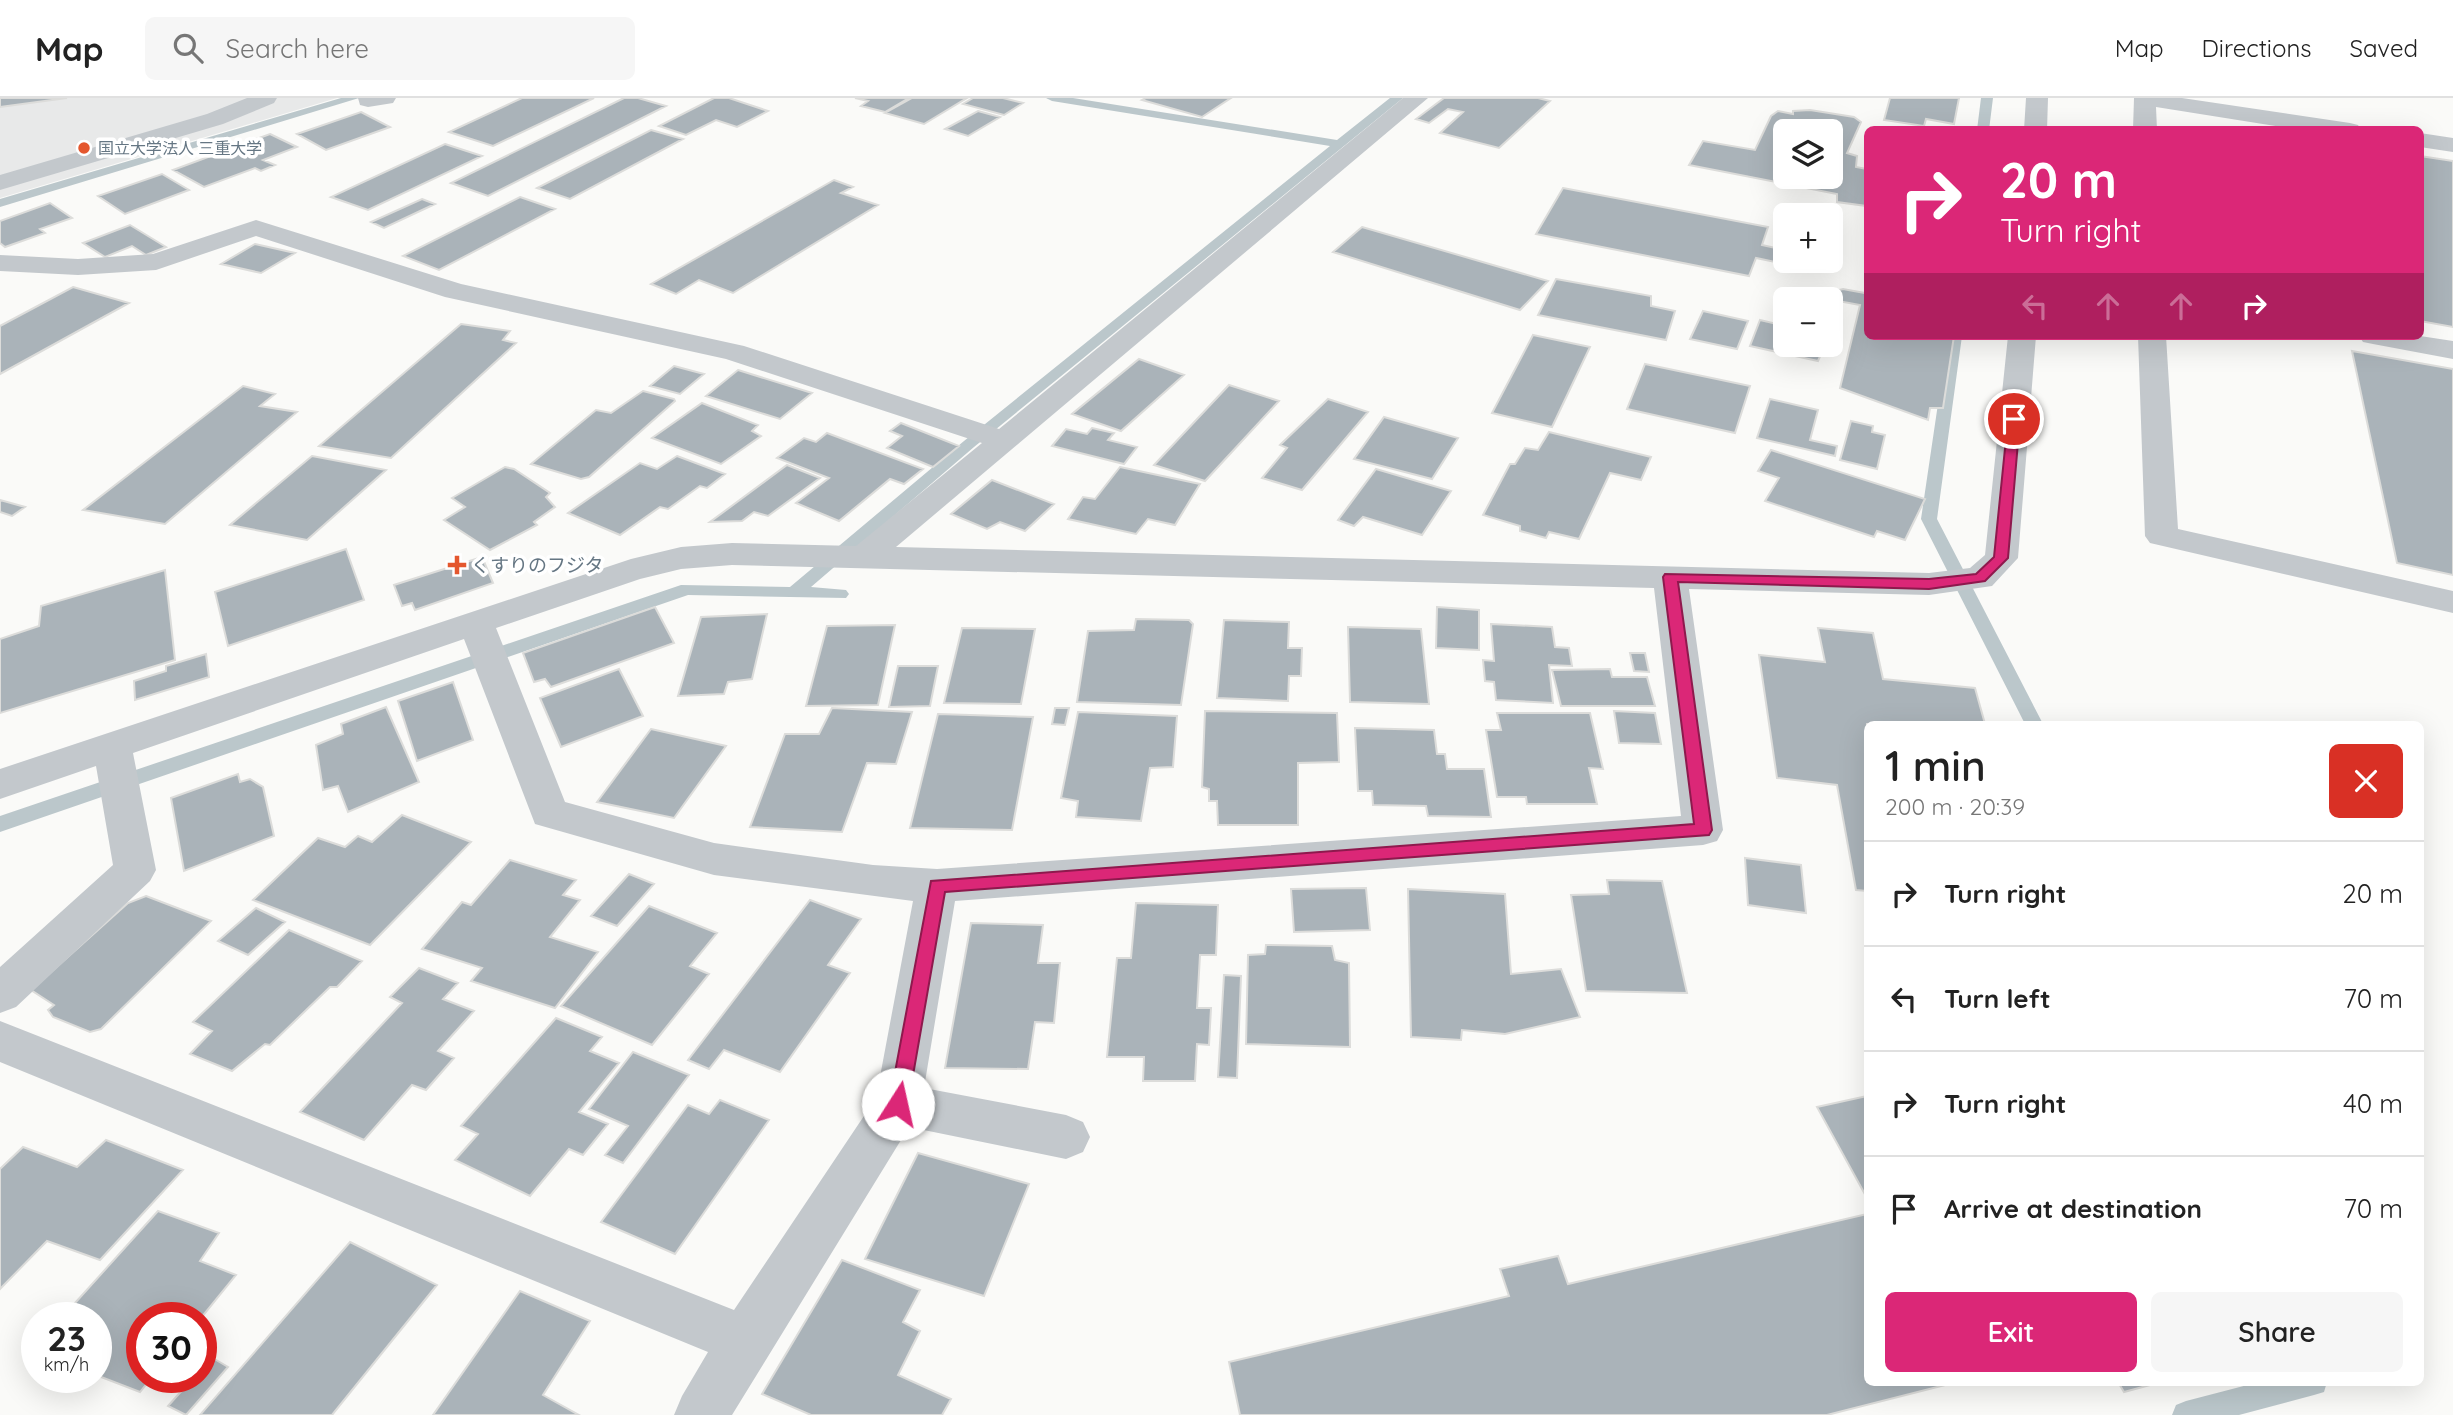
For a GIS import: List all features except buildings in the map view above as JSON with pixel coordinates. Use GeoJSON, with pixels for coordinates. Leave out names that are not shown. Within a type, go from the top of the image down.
{"type":"FeatureCollection","features":[{"type":"Feature","properties":{"kind":"street"},"geometry":{"type":"LineString","coordinates":[[0,183],[215,119],[266,98]]}},
{"type":"Feature","properties":{"kind":"street"},"geometry":{"type":"LineString","coordinates":[[864,557],[1417,98]]}},
{"type":"Feature","properties":{"kind":"street"},"geometry":{"type":"LineString","coordinates":[[2035,126],[2037,98]]}},
{"type":"Feature","properties":{"kind":"street"},"geometry":{"type":"LineString","coordinates":[[2145,126],[2144,99],[2323,126]]}},
{"type":"Feature","properties":{"kind":"street"},"geometry":{"type":"LineString","coordinates":[[2424,141],[2453,145]]}},
{"type":"Feature","properties":{"kind":"street"},"geometry":{"type":"LineString","coordinates":[[0,263],[78,267],[156,262],[256,228],[455,291],[734,352],[1005,441]]}},
{"type":"Feature","properties":{"kind":"street"},"geometry":{"type":"LineString","coordinates":[[0,784],[631,570],[681,558],[732,554],[1929,584],[1980,578],[2001,558],[2022,340]]}},
{"type":"Feature","properties":{"kind":"street"},"geometry":{"type":"LineString","coordinates":[[2152,340],[2162,536],[2453,602]]}},
{"type":"Feature","properties":{"kind":"street"},"geometry":{"type":"LineString","coordinates":[[2396,340],[2453,350]]}},
{"type":"Feature","properties":{"kind":"street"},"geometry":{"type":"LineString","coordinates":[[475,623],[549,813],[714,859],[873,881],[937,886],[1703,830],[1670,577]]}},
{"type":"Feature","properties":{"kind":"street"},"geometry":{"type":"LineString","coordinates":[[0,994],[135,870],[111,746]]}},
{"type":"Feature","properties":{"kind":"street"},"geometry":{"type":"LineString","coordinates":[[701,1415],[745,1341],[898,1104],[937,886]]}},
{"type":"Feature","properties":{"kind":"street"},"geometry":{"type":"LineString","coordinates":[[0,1041],[745,1341]]}},
{"type":"Feature","properties":{"kind":"street"},"geometry":{"type":"LineString","coordinates":[[898,1104],[1066,1137]]}},
{"type":"Feature","properties":{"kind":"shaded area","name":"国立大学法人 三重大学"},"geometry":{"type":"Polygon","coordinates":[[[0,98],[337,98],[0,198],[0,98]]]}},
{"type":"Feature","properties":{"kind":"waterway"},"geometry":{"type":"LineString","coordinates":[[0,203],[353,98]]}},
{"type":"Feature","properties":{"kind":"waterway"},"geometry":{"type":"LineString","coordinates":[[1052,98],[1338,144]]}},
{"type":"Feature","properties":{"kind":"waterway"},"geometry":{"type":"LineString","coordinates":[[795,592],[969,444],[1397,98]]}},
{"type":"Feature","properties":{"kind":"waterway"},"geometry":{"type":"LineString","coordinates":[[1984,126],[1987,98]]}},
{"type":"Feature","properties":{"kind":"waterway"},"geometry":{"type":"LineString","coordinates":[[1954,340],[1929,519],[2032,721]]}},
{"type":"Feature","properties":{"kind":"waterway"},"geometry":{"type":"LineString","coordinates":[[0,824],[687,589],[840,594]]}},
{"type":"Feature","properties":{"kind":"waterway"},"geometry":{"type":"LineString","coordinates":[[2186,1415],[2298,1386]]}},
{"type":"Feature","properties":{"kind":"place","name":"国立大学法人 三重大学"},"geometry":{"type":"Point","coordinates":[84,148]}},
{"type":"Feature","properties":{"kind":"place","name":"くすりのフジタ"},"geometry":{"type":"Point","coordinates":[457,565]}},
{"type":"Feature","properties":{"kind":"route"},"geometry":{"type":"LineString","coordinates":[[898,1104],[937,886],[1703,830],[1670,577],[1929,584],[1980,578],[2001,558],[2014,419]]}}]}
